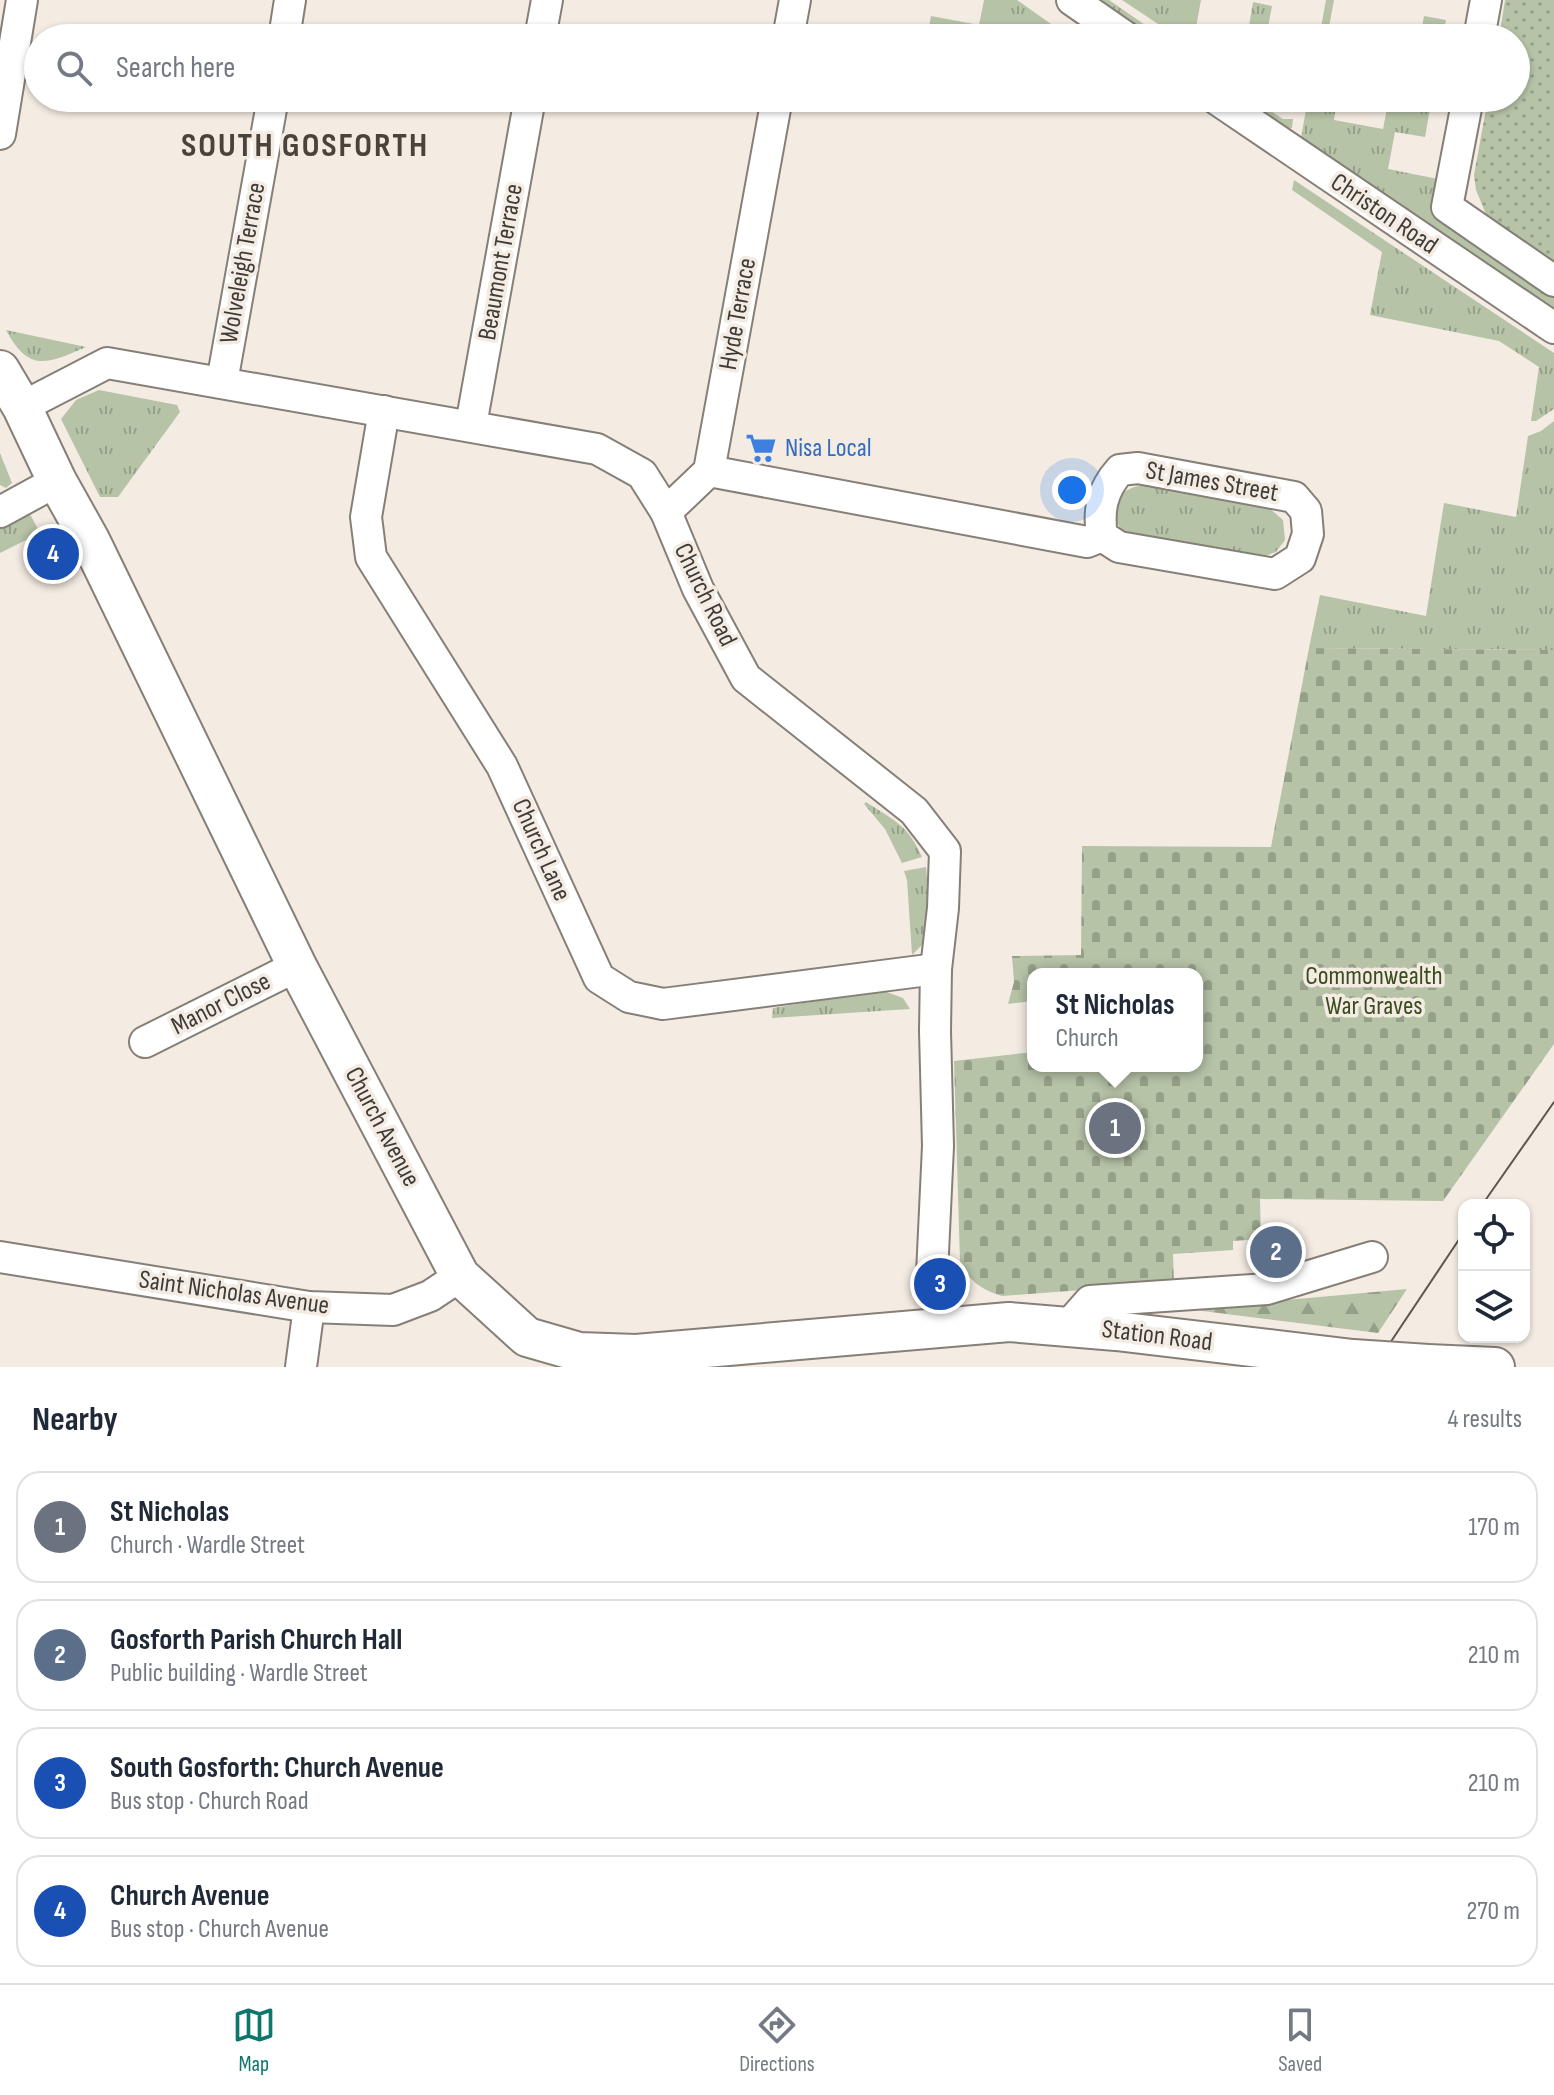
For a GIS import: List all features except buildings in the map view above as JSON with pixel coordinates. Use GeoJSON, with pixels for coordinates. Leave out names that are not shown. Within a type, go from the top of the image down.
{"type":"FeatureCollection","features":[{"type":"Feature","properties":{"kind":"main road","name":"Church Avenue"},"geometry":{"type":"LineString","coordinates":[[9,385],[90,540],[297,966],[460,1276],[527,1337],[579,1352],[795,1353],[1009,1322]]}},
{"type":"Feature","properties":{"kind":"main road","name":"Station Road"},"geometry":{"type":"LineString","coordinates":[[1009,1322],[1353,1359],[1495,1367]]}},
{"type":"Feature","properties":{"kind":"street"},"geometry":{"type":"LineString","coordinates":[[0,134],[22,0]]}},
{"type":"Feature","properties":{"kind":"street"},"geometry":{"type":"LineString","coordinates":[[286,24],[290,0]]}},
{"type":"Feature","properties":{"kind":"street"},"geometry":{"type":"LineString","coordinates":[[543,24],[547,0]]}},
{"type":"Feature","properties":{"kind":"street"},"geometry":{"type":"LineString","coordinates":[[791,24],[795,0]]}},
{"type":"Feature","properties":{"kind":"street"},"geometry":{"type":"LineString","coordinates":[[1072,0],[1107,24]]}},
{"type":"Feature","properties":{"kind":"street"},"geometry":{"type":"LineString","coordinates":[[1482,24],[1486,0]]}},
{"type":"Feature","properties":{"kind":"street","name":"Wolveleigh Terrace"},"geometry":{"type":"LineString","coordinates":[[222,382],[270,112]]}},
{"type":"Feature","properties":{"kind":"street","name":"Beaumont Terrace"},"geometry":{"type":"LineString","coordinates":[[471,425],[527,112]]}},
{"type":"Feature","properties":{"kind":"street","name":"Hyde Terrace"},"geometry":{"type":"LineString","coordinates":[[709,471],[774,112]]}},
{"type":"Feature","properties":{"kind":"street","name":"Christon Road"},"geometry":{"type":"LineString","coordinates":[[1236,112],[1554,328]]}},
{"type":"Feature","properties":{"kind":"street"},"geometry":{"type":"LineString","coordinates":[[1465,112],[1447,207],[1554,281]]}},
{"type":"Feature","properties":{"kind":"street","name":"Church Road"},"geometry":{"type":"LineString","coordinates":[[9,385],[107,363],[597,449],[642,474],[666,512],[698,589],[746,678],[914,811],[945,851],[936,969],[938,1146],[932,1274]]}},
{"type":"Feature","properties":{"kind":"street","name":"Church Lane"},"geometry":{"type":"LineString","coordinates":[[384,411],[366,517],[371,557],[502,766],[599,978],[629,997],[663,1004],[936,969]]}},
{"type":"Feature","properties":{"kind":"street","name":"St James Street"},"geometry":{"type":"LineString","coordinates":[[1138,468],[1294,497],[1306,511],[1308,534],[1300,558],[1275,574],[1119,547],[1102,536],[1100,520],[1107,484],[1120,470],[1138,468]]}},
{"type":"Feature","properties":{"kind":"street"},"geometry":{"type":"LineString","coordinates":[[666,512],[709,471]]}},
{"type":"Feature","properties":{"kind":"street","name":"St James Street"},"geometry":{"type":"LineString","coordinates":[[709,471],[1087,542],[1102,536]]}},
{"type":"Feature","properties":{"kind":"street"},"geometry":{"type":"LineString","coordinates":[[0,512],[57,481]]}},
{"type":"Feature","properties":{"kind":"street","name":"Manor Close"},"geometry":{"type":"LineString","coordinates":[[145,1042],[297,966]]}},
{"type":"Feature","properties":{"kind":"street","name":"Saint Nicholas Avenue"},"geometry":{"type":"LineString","coordinates":[[0,1257],[309,1307],[393,1310],[430,1296],[460,1276]]}},
{"type":"Feature","properties":{"kind":"street"},"geometry":{"type":"LineString","coordinates":[[1068,1326],[1090,1301],[1267,1289],[1372,1257]]}},
{"type":"Feature","properties":{"kind":"street"},"geometry":{"type":"LineString","coordinates":[[301,1367],[309,1307]]}},
{"type":"Feature","properties":{"kind":"green space"},"geometry":{"type":"Polygon","coordinates":[[[984,0],[1017,0],[1051,24],[979,24],[984,0]]]}},
{"type":"Feature","properties":{"kind":"green space"},"geometry":{"type":"Polygon","coordinates":[[[1088,0],[1109,0],[1144,24],[1123,24],[1088,0]]]}},
{"type":"Feature","properties":{"kind":"green space"},"geometry":{"type":"Polygon","coordinates":[[[1122,0],[1201,0],[1197,24],[1158,24],[1122,0]]]}},
{"type":"Feature","properties":{"kind":"green space"},"geometry":{"type":"Polygon","coordinates":[[[1326,0],[1334,0],[1330,24],[1322,24],[1326,0]]]}},
{"type":"Feature","properties":{"kind":"green space"},"geometry":{"type":"Polygon","coordinates":[[[1505,0],[1554,0],[1554,265],[1488,219],[1476,190],[1474,175],[1485,112],[1530,112],[1530,24],[1501,24],[1505,0]]]}},
{"type":"Feature","properties":{"kind":"green space"},"geometry":{"type":"Polygon","coordinates":[[[1253,2],[1272,6],[1269,24],[1249,24],[1253,2]]]}},
{"type":"Feature","properties":{"kind":"green space"},"geometry":{"type":"Polygon","coordinates":[[[931,16],[974,24],[930,24],[931,16]]]}},
{"type":"Feature","properties":{"kind":"green space"},"geometry":{"type":"Polygon","coordinates":[[[1424,16],[1446,20],[1445,24],[1423,24],[1424,16]]]}},
{"type":"Feature","properties":{"kind":"green space"},"geometry":{"type":"Polygon","coordinates":[[[1250,112],[1273,112],[1283,119],[1293,119],[1292,128],[1279,132],[1250,112]]]}},
{"type":"Feature","properties":{"kind":"green space"},"geometry":{"type":"Polygon","coordinates":[[[1306,112],[1335,112],[1334,120],[1383,129],[1386,112],[1429,112],[1425,137],[1395,132],[1388,169],[1443,180],[1554,294],[1554,312],[1300,144],[1306,112]]]}},
{"type":"Feature","properties":{"kind":"green space"},"geometry":{"type":"Polygon","coordinates":[[[1294,180],[1554,353],[1554,409],[1531,421],[1539,367],[1499,341],[1370,315],[1382,252],[1292,190],[1294,180]]]}},
{"type":"Feature","properties":{"kind":"green space"},"geometry":{"type":"Polygon","coordinates":[[[6,330],[86,347],[60,358],[40,361],[23,353],[6,330]]]}},
{"type":"Feature","properties":{"kind":"green space"},"geometry":{"type":"Polygon","coordinates":[[[99,390],[177,405],[180,412],[118,497],[100,497],[61,419],[76,400],[99,390]]]}},
{"type":"Feature","properties":{"kind":"green space"},"geometry":{"type":"Polygon","coordinates":[[[1554,421],[1554,650],[1309,648],[1320,595],[1426,616],[1444,503],[1516,517],[1528,436],[1554,421]]]}},
{"type":"Feature","properties":{"kind":"green space"},"geometry":{"type":"Polygon","coordinates":[[[0,453],[12,483],[6,488],[0,485],[0,453]]]}},
{"type":"Feature","properties":{"kind":"green space"},"geometry":{"type":"Polygon","coordinates":[[[1145,485],[1268,507],[1283,520],[1285,540],[1276,552],[1259,558],[1123,532],[1115,515],[1117,501],[1128,490],[1145,485]]]}},
{"type":"Feature","properties":{"kind":"green space"},"geometry":{"type":"Polygon","coordinates":[[[23,512],[30,514],[40,533],[0,553],[0,527],[23,512]]]}},
{"type":"Feature","properties":{"kind":"green space","name":"Commonwealth War Graves"},"geometry":{"type":"Polygon","coordinates":[[[1309,648],[1554,650],[1554,1044],[1443,1201],[1260,1199],[1261,1239],[1233,1241],[1233,1250],[1173,1254],[1174,1283],[1002,1296],[976,1284],[960,1261],[954,1061],[1027,1053],[1027,1072],[1203,1072],[1203,968],[1027,968],[1027,1002],[1008,1004],[1014,982],[1012,956],[1081,955],[1082,846],[1271,847],[1309,648]]]}},
{"type":"Feature","properties":{"kind":"green space"},"geometry":{"type":"Polygon","coordinates":[[[866,802],[906,831],[922,857],[902,863],[885,829],[864,804],[866,802]]]}},
{"type":"Feature","properties":{"kind":"green space"},"geometry":{"type":"Polygon","coordinates":[[[926,867],[929,899],[926,941],[912,955],[904,871],[926,867]]]}},
{"type":"Feature","properties":{"kind":"green space"},"geometry":{"type":"Polygon","coordinates":[[[881,990],[903,998],[910,1009],[772,1018],[773,1008],[881,990]]]}},
{"type":"Feature","properties":{"kind":"green space"},"geometry":{"type":"Polygon","coordinates":[[[1407,1289],[1378,1333],[1187,1309],[1407,1289]]]}},
{"type":"Feature","properties":{"kind":"tram line"},"geometry":{"type":"LineString","coordinates":[[1486,1199],[1554,1102]]}},
{"type":"Feature","properties":{"kind":"tram line"},"geometry":{"type":"LineString","coordinates":[[1374,1367],[1458,1241]]}},
{"type":"Feature","properties":{"kind":"place","name":"Nisa Local"},"geometry":{"type":"Point","coordinates":[761,448]}},
{"type":"Feature","properties":{"kind":"place","name":"Church Avenue"},"geometry":{"type":"Point","coordinates":[53,554]}},
{"type":"Feature","properties":{"kind":"place","name":"St Nicholas"},"geometry":{"type":"Point","coordinates":[1115,1128]}},
{"type":"Feature","properties":{"kind":"place","name":"Gosforth Parish Church Hall"},"geometry":{"type":"Point","coordinates":[1276,1252]}},
{"type":"Feature","properties":{"kind":"place","name":"South Gosforth: Church Avenue"},"geometry":{"type":"Point","coordinates":[940,1284]}},
{"type":"Feature","properties":{"kind":"district","name":"SOUTH GOSFORTH"},"geometry":{"type":"Point","coordinates":[305,145]}}]}
